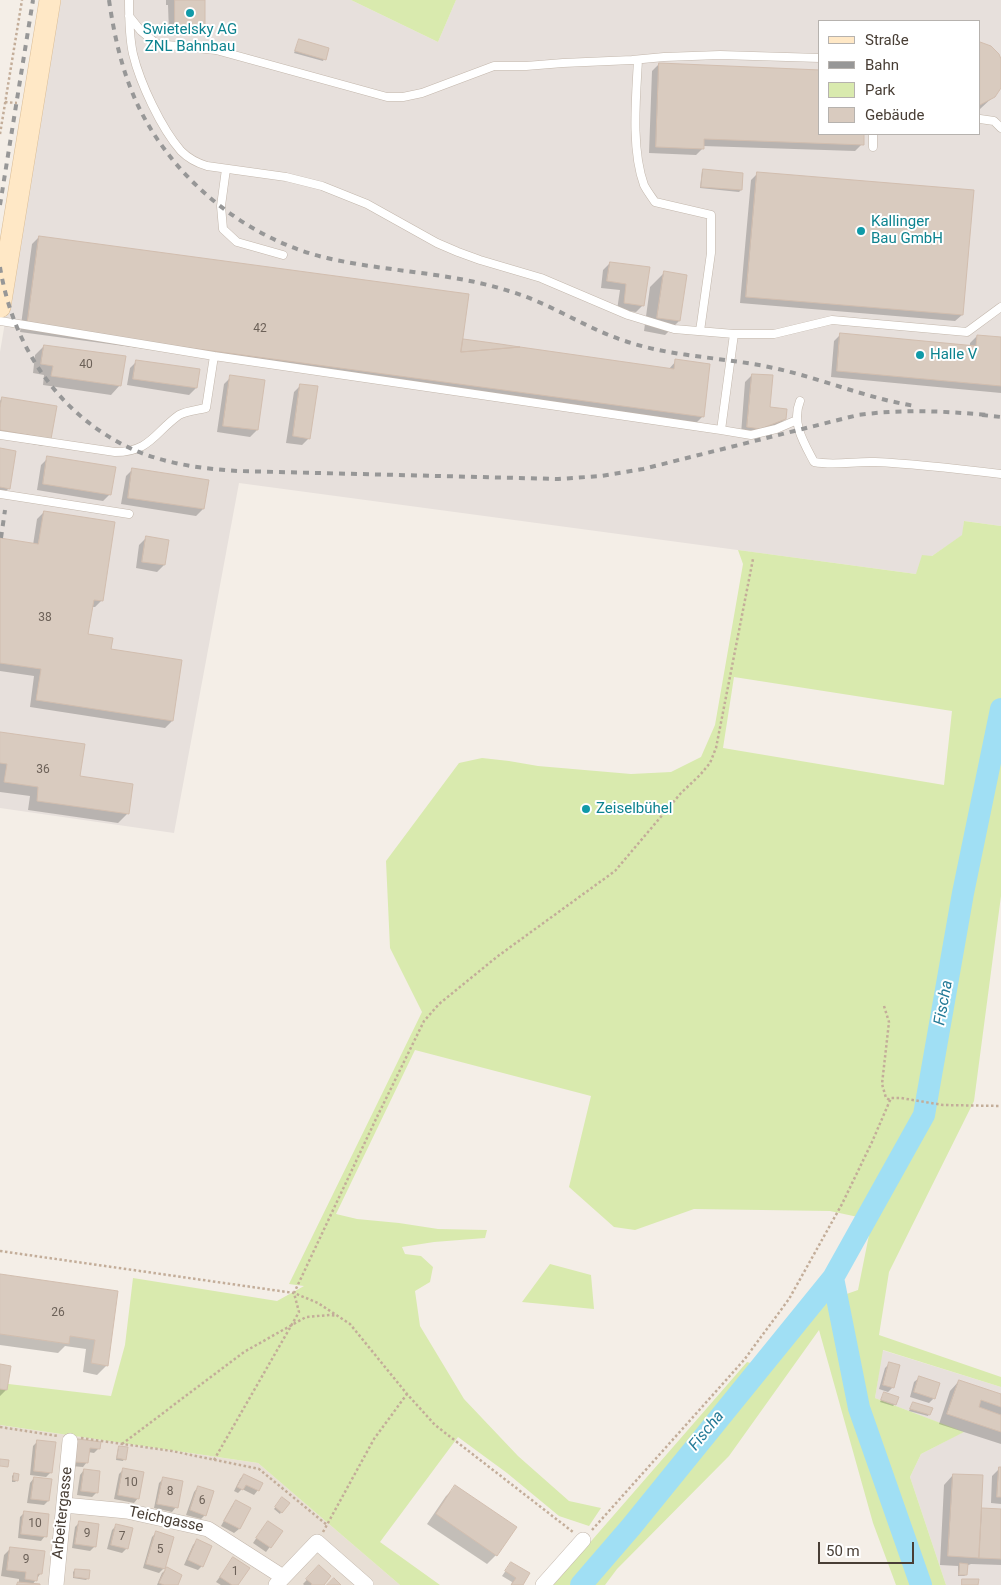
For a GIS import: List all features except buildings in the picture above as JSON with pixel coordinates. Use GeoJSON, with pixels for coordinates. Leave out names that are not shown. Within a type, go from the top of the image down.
{"type":"FeatureCollection","features":[{"type":"Feature","properties":{"kind":"main road"},"geometry":{"type":"LineString","coordinates":[[0,307],[50,0]]}},
{"type":"Feature","properties":{"kind":"street","name":"Arbeitergasse"},"geometry":{"type":"LineString","coordinates":[[56,1585],[71,1439]]}},
{"type":"Feature","properties":{"kind":"street","name":"Teichgasse"},"geometry":{"type":"LineString","coordinates":[[64,1505],[127,1511],[208,1529],[280,1581]]}},
{"type":"Feature","properties":{"kind":"street"},"geometry":{"type":"LineString","coordinates":[[543,1585],[583,1540]]}},
{"type":"Feature","properties":{"kind":"street"},"geometry":{"type":"LineString","coordinates":[[280,1581],[317,1542],[366,1585]]}},
{"type":"Feature","properties":{"kind":"lane"},"geometry":{"type":"LineString","coordinates":[[129,0],[130,30],[134,55],[148,96],[172,139],[181,151],[197,163],[286,177],[322,186],[367,204],[437,243],[458,252],[541,278],[628,315],[674,329],[734,334],[774,334],[832,320],[967,332],[1001,307]]}},
{"type":"Feature","properties":{"kind":"lane"},"geometry":{"type":"LineString","coordinates":[[129,16],[141,31],[157,44],[216,50],[387,97],[403,97],[422,93],[494,66],[720,55],[818,58]]}},
{"type":"Feature","properties":{"kind":"lane"},"geometry":{"type":"LineString","coordinates":[[638,60],[637,148],[645,187],[654,202],[711,215],[711,253],[700,332]]}},
{"type":"Feature","properties":{"kind":"lane"},"geometry":{"type":"LineString","coordinates":[[981,119],[994,121],[1001,128]]}},
{"type":"Feature","properties":{"kind":"lane"},"geometry":{"type":"LineString","coordinates":[[873,135],[873,147]]}},
{"type":"Feature","properties":{"kind":"lane"},"geometry":{"type":"LineString","coordinates":[[226,169],[221,206],[223,229],[237,242],[283,255]]}},
{"type":"Feature","properties":{"kind":"lane"},"geometry":{"type":"LineString","coordinates":[[0,322],[214,356],[751,435],[770,431],[797,420]]}},
{"type":"Feature","properties":{"kind":"lane"},"geometry":{"type":"LineString","coordinates":[[721,430],[734,334]]}},
{"type":"Feature","properties":{"kind":"lane"},"geometry":{"type":"LineString","coordinates":[[0,435],[115,452],[134,450],[147,445],[160,431],[181,414],[206,408],[214,356]]}},
{"type":"Feature","properties":{"kind":"lane"},"geometry":{"type":"LineString","coordinates":[[800,401],[796,411],[797,420],[801,437],[814,462],[826,464],[872,462],[921,465],[1001,474]]}},
{"type":"Feature","properties":{"kind":"lane"},"geometry":{"type":"LineString","coordinates":[[0,494],[129,514]]}},
{"type":"Feature","properties":{"kind":"path"},"geometry":{"type":"LineString","coordinates":[[0,134],[22,0]]}},
{"type":"Feature","properties":{"kind":"path"},"geometry":{"type":"LineString","coordinates":[[214,1460],[299,1312],[294,1293],[424,1021],[440,1004],[498,956],[615,872],[681,793],[710,763],[716,748],[753,559]]}},
{"type":"Feature","properties":{"kind":"path"},"geometry":{"type":"LineString","coordinates":[[884,1006],[889,1022],[882,1084],[886,1098],[890,1100]]}},
{"type":"Feature","properties":{"kind":"path"},"geometry":{"type":"LineString","coordinates":[[0,1251],[294,1293],[318,1303],[350,1324],[406,1394],[435,1425],[583,1540],[744,1360],[789,1299],[842,1204],[890,1100],[893,1097],[943,1105],[1001,1106]]}},
{"type":"Feature","properties":{"kind":"path"},"geometry":{"type":"LineString","coordinates":[[122,1444],[244,1352],[306,1317],[340,1316]]}},
{"type":"Feature","properties":{"kind":"path"},"geometry":{"type":"LineString","coordinates":[[317,1542],[374,1439],[406,1394]]}},
{"type":"Feature","properties":{"kind":"path"},"geometry":{"type":"LineString","coordinates":[[0,1427],[71,1439],[122,1444],[259,1469],[327,1525]]}},
{"type":"Feature","properties":{"kind":"shaded area"},"geometry":{"type":"Polygon","coordinates":[[[59,0],[351,0],[438,42],[456,0],[1001,0],[1001,526],[964,521],[963,535],[932,556],[916,574],[239,483],[174,833],[0,808],[0,352],[59,0]]]}},
{"type":"Feature","properties":{"kind":"shaded area"},"geometry":{"type":"Polygon","coordinates":[[[882,1350],[1001,1387],[1001,1585],[946,1585],[910,1477],[921,1454],[963,1432],[875,1398],[882,1350]]]}},
{"type":"Feature","properties":{"kind":"shaded area"},"geometry":{"type":"Polygon","coordinates":[[[0,1425],[258,1463],[400,1585],[0,1585],[0,1425]]]}},
{"type":"Feature","properties":{"kind":"green space"},"geometry":{"type":"Polygon","coordinates":[[[351,0],[456,0],[438,42],[351,0]]]}},
{"type":"Feature","properties":{"kind":"green space"},"geometry":{"type":"Polygon","coordinates":[[[964,521],[1001,526],[1001,896],[974,1101],[889,1272],[879,1335],[1001,1377],[1001,1387],[883,1350],[875,1398],[964,1432],[921,1454],[910,1477],[946,1585],[896,1585],[873,1523],[819,1330],[729,1456],[617,1569],[605,1585],[553,1585],[747,1362],[768,1368],[821,1303],[858,1290],[872,1220],[830,1211],[694,1209],[635,1230],[614,1227],[569,1187],[591,1096],[415,1050],[336,1214],[357,1219],[438,1229],[487,1230],[485,1238],[434,1242],[402,1247],[405,1254],[421,1256],[433,1267],[430,1282],[415,1291],[420,1326],[464,1399],[518,1456],[569,1501],[601,1508],[589,1526],[559,1516],[507,1473],[458,1437],[380,1542],[440,1585],[400,1585],[258,1463],[0,1425],[0,1383],[111,1396],[125,1345],[133,1278],[277,1301],[304,1286],[289,1284],[422,1012],[390,948],[386,861],[459,763],[482,758],[538,766],[631,774],[671,772],[701,757],[715,725],[743,564],[738,550],[916,574],[922,555],[932,556],[962,535],[964,521]],[[734,677],[723,748],[944,785],[952,711],[734,677]]]}},
{"type":"Feature","properties":{"kind":"green space"},"geometry":{"type":"Polygon","coordinates":[[[550,1264],[591,1275],[594,1309],[522,1302],[550,1264]]]}},
{"type":"Feature","properties":{"kind":"waterway","name":"Fischa"},"geometry":{"type":"LineString","coordinates":[[581,1585],[631,1527],[833,1278],[924,1115],[963,893],[1001,709]]}},
{"type":"Feature","properties":{"kind":"waterway","name":"Fischa"},"geometry":{"type":"LineString","coordinates":[[833,1278],[859,1408],[921,1585]]}},
{"type":"Feature","properties":{"kind":"railway"},"geometry":{"type":"LineString","coordinates":[[0,205],[33,0]]}},
{"type":"Feature","properties":{"kind":"railway"},"geometry":{"type":"LineString","coordinates":[[109,0],[122,63],[135,99],[150,127],[168,154],[189,178],[213,200],[239,220],[267,236],[297,249],[327,258],[464,280],[509,291],[539,302],[610,336],[643,346],[679,354],[769,367],[878,398],[915,406]]}},
{"type":"Feature","properties":{"kind":"railway"},"geometry":{"type":"LineString","coordinates":[[0,267],[6,296],[28,351],[44,376],[62,398],[83,418],[107,436],[134,450],[159,459],[198,467],[238,471],[558,479],[601,476],[643,469],[858,415],[922,411],[987,415]]}},
{"type":"Feature","properties":{"kind":"railway"},"geometry":{"type":"LineString","coordinates":[[982,415],[1001,417]]}},
{"type":"Feature","properties":{"kind":"railway"},"geometry":{"type":"LineString","coordinates":[[1,538],[5,510]]}},
{"type":"Feature","properties":{"kind":"place","name":"Swietelsky AG ZNL Bahnbau"},"geometry":{"type":"Point","coordinates":[190,13]}},
{"type":"Feature","properties":{"kind":"place","name":"Kallinger Bau GmbH"},"geometry":{"type":"Point","coordinates":[861,231]}},
{"type":"Feature","properties":{"kind":"place","name":"Halle V"},"geometry":{"type":"Point","coordinates":[920,355]}},
{"type":"Feature","properties":{"kind":"place","name":"Zeiselbühel"},"geometry":{"type":"Point","coordinates":[586,809]}}]}
